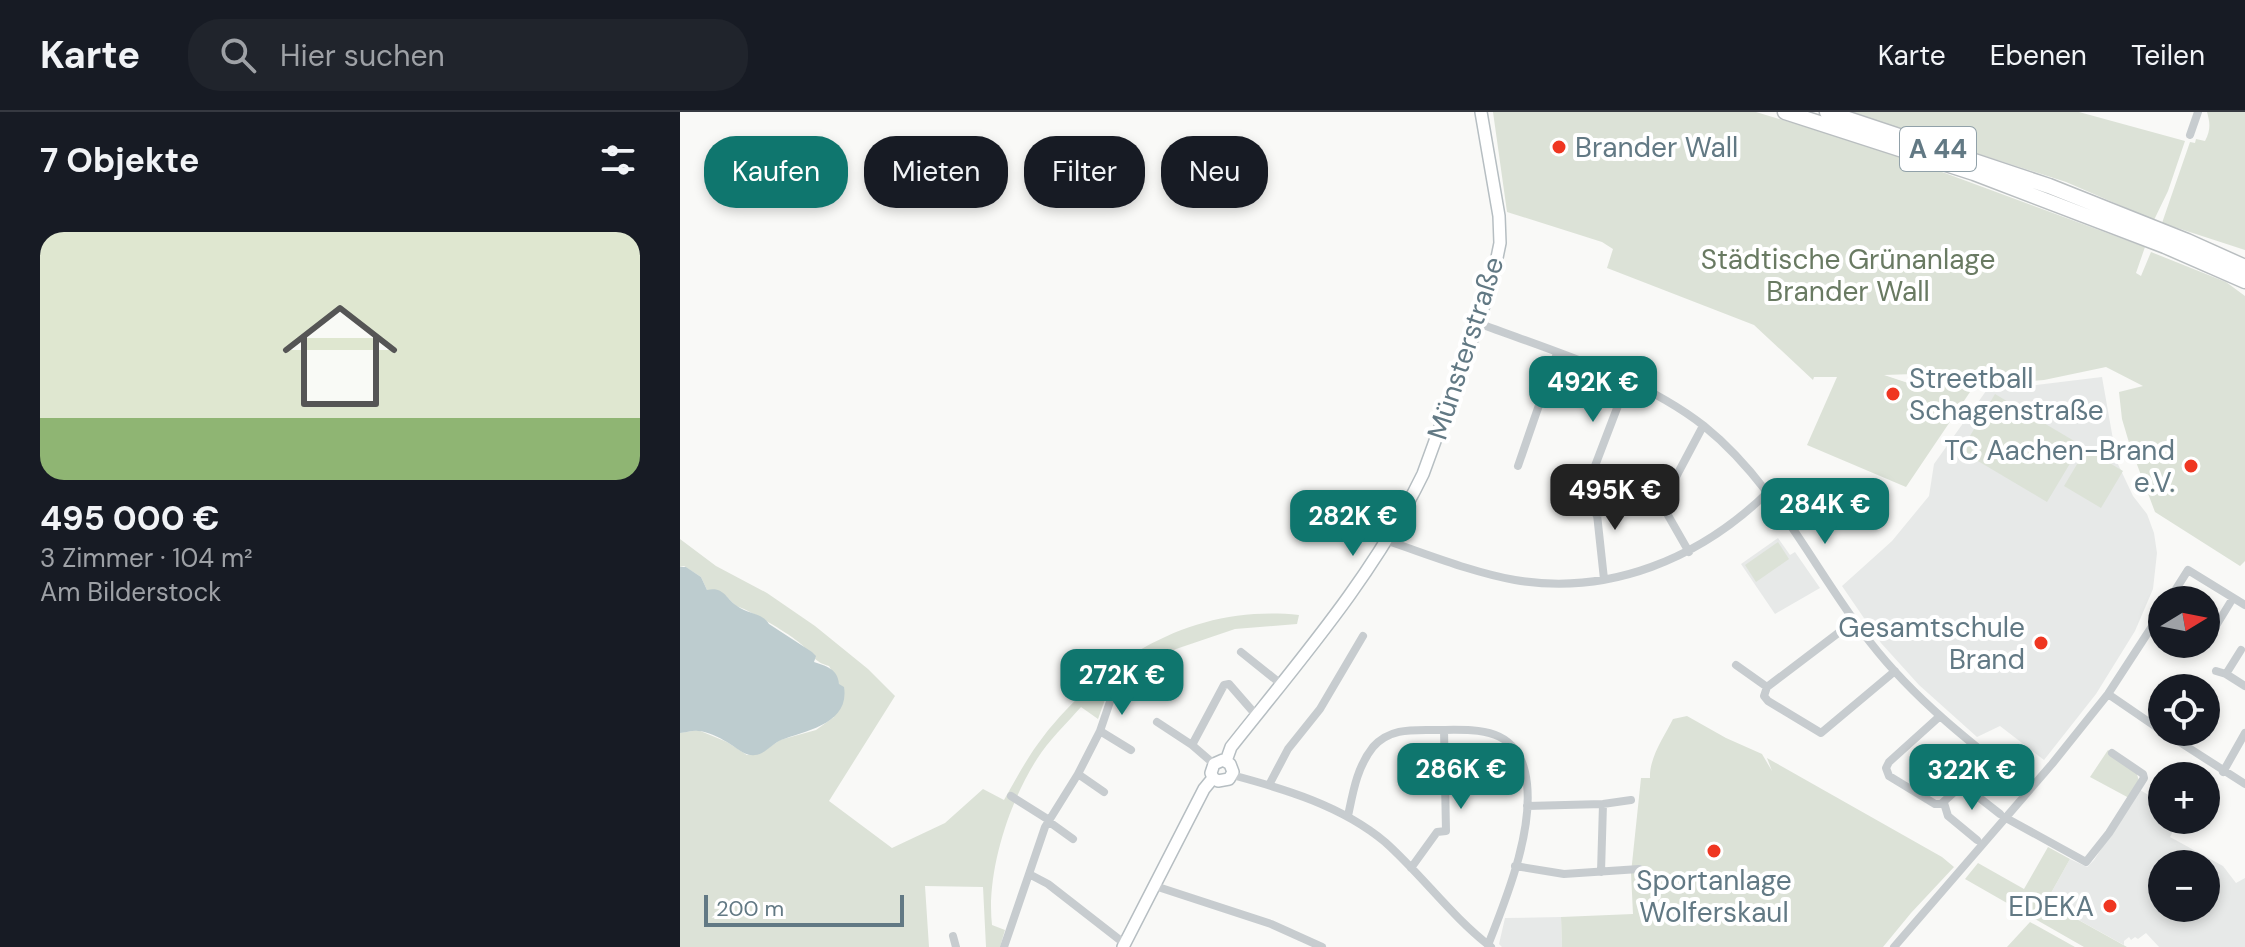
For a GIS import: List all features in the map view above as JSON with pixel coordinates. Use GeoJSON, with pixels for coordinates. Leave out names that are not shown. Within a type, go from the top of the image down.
{"type":"FeatureCollection","features":[{"type":"Feature","properties":{"kind":"highway","name":"A 44"},"geometry":{"type":"LineString","coordinates":[[1785,112],[1974,173],[2245,267]]}},
{"type":"Feature","properties":{"kind":"highway","name":"A 44"},"geometry":{"type":"LineString","coordinates":[[1827,112],[2049,186],[2140,229]]}},
{"type":"Feature","properties":{"kind":"highway"},"geometry":{"type":"LineString","coordinates":[[2245,257],[2198,240],[2186,248],[2245,292]]}},
{"type":"Feature","properties":{"kind":"highway","name":"A 44"},"geometry":{"type":"LineString","coordinates":[[2186,248],[2245,281]]}},
{"type":"Feature","properties":{"kind":"street","name":"Münsterstraße"},"geometry":{"type":"LineString","coordinates":[[1124,945],[1204,789],[1213,778],[1211,773],[1333,620],[1423,474],[1492,282],[1500,243],[1499,216],[1481,112]]}},
{"type":"Feature","properties":{"kind":"street"},"geometry":{"type":"LineString","coordinates":[[2190,135],[2198,112]]}},
{"type":"Feature","properties":{"kind":"street"},"geometry":{"type":"LineString","coordinates":[[1478,323],[1627,382],[1665,400],[1703,426],[1767,493],[1794,528],[1854,621],[1895,671],[1940,716],[2030,789]]}},
{"type":"Feature","properties":{"kind":"street"},"geometry":{"type":"LineString","coordinates":[[1518,466],[1557,353]]}},
{"type":"Feature","properties":{"kind":"street"},"geometry":{"type":"LineString","coordinates":[[1590,479],[1627,382]]}},
{"type":"Feature","properties":{"kind":"street"},"geometry":{"type":"LineString","coordinates":[[1669,490],[1703,426]]}},
{"type":"Feature","properties":{"kind":"street"},"geometry":{"type":"LineString","coordinates":[[1385,540],[1518,580],[1558,583],[1604,579],[1645,570],[1689,552],[1718,534],[1767,493]]}},
{"type":"Feature","properties":{"kind":"street"},"geometry":{"type":"LineString","coordinates":[[1596,514],[1657,496],[1689,552]]}},
{"type":"Feature","properties":{"kind":"street"},"geometry":{"type":"LineString","coordinates":[[1592,502],[1596,505],[1604,579]]}},
{"type":"Feature","properties":{"kind":"street"},"geometry":{"type":"LineString","coordinates":[[2178,586],[2188,570],[2214,586]]}},
{"type":"Feature","properties":{"kind":"street"},"geometry":{"type":"LineString","coordinates":[[2220,590],[2245,605]]}},
{"type":"Feature","properties":{"kind":"street"},"geometry":{"type":"LineString","coordinates":[[2220,619],[2233,598]]}},
{"type":"Feature","properties":{"kind":"street"},"geometry":{"type":"LineString","coordinates":[[1854,621],[1767,687],[1764,696],[1768,701],[1821,733],[1895,671]]}},
{"type":"Feature","properties":{"kind":"street"},"geometry":{"type":"LineString","coordinates":[[1894,947],[2108,694],[2148,633]]}},
{"type":"Feature","properties":{"kind":"street"},"geometry":{"type":"LineString","coordinates":[[1269,785],[1288,749],[1320,709],[1363,636]]}},
{"type":"Feature","properties":{"kind":"street"},"geometry":{"type":"LineString","coordinates":[[2226,674],[2241,650]]}},
{"type":"Feature","properties":{"kind":"street"},"geometry":{"type":"LineString","coordinates":[[1241,652],[1281,684]]}},
{"type":"Feature","properties":{"kind":"street"},"geometry":{"type":"LineString","coordinates":[[1736,665],[1767,687]]}},
{"type":"Feature","properties":{"kind":"street"},"geometry":{"type":"LineString","coordinates":[[2216,671],[2245,686]]}},
{"type":"Feature","properties":{"kind":"street"},"geometry":{"type":"LineString","coordinates":[[1192,745],[1224,685],[1229,684],[1256,715]]}},
{"type":"Feature","properties":{"kind":"street"},"geometry":{"type":"LineString","coordinates":[[1004,947],[1048,820],[1078,774],[1100,731],[1113,693]]}},
{"type":"Feature","properties":{"kind":"street"},"geometry":{"type":"LineString","coordinates":[[2108,694],[2148,722]]}},
{"type":"Feature","properties":{"kind":"street"},"geometry":{"type":"LineString","coordinates":[[1940,716],[1889,762],[1886,770],[1892,778],[1932,802],[1944,803],[1991,759]]}},
{"type":"Feature","properties":{"kind":"street"},"geometry":{"type":"LineString","coordinates":[[1157,722],[1232,768],[1232,775]]}},
{"type":"Feature","properties":{"kind":"street"},"geometry":{"type":"LineString","coordinates":[[1232,775],[1269,785],[1348,816],[1383,841],[1490,946],[1523,836],[1527,806],[1525,771],[1516,749],[1498,735],[1475,728],[1397,731],[1375,745],[1361,766],[1348,816]]}},
{"type":"Feature","properties":{"kind":"street"},"geometry":{"type":"LineString","coordinates":[[1411,868],[1437,832],[1446,831],[1444,730]]}},
{"type":"Feature","properties":{"kind":"street"},"geometry":{"type":"LineString","coordinates":[[1100,731],[1131,750]]}},
{"type":"Feature","properties":{"kind":"street"},"geometry":{"type":"LineString","coordinates":[[2223,772],[2245,733]]}},
{"type":"Feature","properties":{"kind":"street"},"geometry":{"type":"LineString","coordinates":[[2184,746],[2245,784]]}},
{"type":"Feature","properties":{"kind":"street"},"geometry":{"type":"LineString","coordinates":[[1963,785],[2003,816],[2086,862],[2109,833],[2144,778],[2143,774],[2112,753]]}},
{"type":"Feature","properties":{"kind":"street"},"geometry":{"type":"LineString","coordinates":[[1078,774],[1104,792]]}},
{"type":"Feature","properties":{"kind":"street"},"geometry":{"type":"LineString","coordinates":[[1213,778],[1224,781],[1232,775]]}},
{"type":"Feature","properties":{"kind":"street"},"geometry":{"type":"LineString","coordinates":[[1011,796],[1073,839]]}},
{"type":"Feature","properties":{"kind":"street"},"geometry":{"type":"LineString","coordinates":[[1527,806],[1631,800]]}},
{"type":"Feature","properties":{"kind":"street"},"geometry":{"type":"LineString","coordinates":[[1944,803],[1948,816],[1977,840]]}},
{"type":"Feature","properties":{"kind":"street"},"geometry":{"type":"LineString","coordinates":[[1601,872],[1603,804]]}},
{"type":"Feature","properties":{"kind":"street"},"geometry":{"type":"LineString","coordinates":[[1515,866],[1551,873],[1639,869]]}},
{"type":"Feature","properties":{"kind":"street"},"geometry":{"type":"LineString","coordinates":[[1029,874],[1048,884],[1124,945]]}},
{"type":"Feature","properties":{"kind":"street"},"geometry":{"type":"LineString","coordinates":[[1155,886],[1271,924],[1322,947]]}},
{"type":"Feature","properties":{"kind":"street"},"geometry":{"type":"LineString","coordinates":[[953,936],[956,947]]}},
{"type":"Feature","properties":{"kind":"shaded area"},"geometry":{"type":"Polygon","coordinates":[[[2102,377],[2117,462],[2133,496],[2147,514],[2154,533],[2157,553],[2153,586],[2148,586],[2148,601],[2135,631],[2096,694],[2044,760],[2000,726],[1977,737],[1919,685],[1881,643],[1842,586],[1892,541],[1929,496],[1934,464],[1986,391],[2102,377]]]}},
{"type":"Feature","properties":{"kind":"shaded area"},"geometry":{"type":"Polygon","coordinates":[[[1778,538],[1790,555],[1795,552],[1820,588],[1775,614],[1741,564],[1778,538]]]}},
{"type":"Feature","properties":{"kind":"shaded area"},"geometry":{"type":"Polygon","coordinates":[[[680,567],[686,567],[701,577],[707,590],[721,591],[741,609],[763,618],[812,652],[816,656],[814,662],[834,672],[839,684],[844,687],[844,700],[833,718],[781,740],[755,755],[744,753],[705,732],[680,733],[680,567]]]}},
{"type":"Feature","properties":{"kind":"shaded area"},"geometry":{"type":"Polygon","coordinates":[[[2140,790],[2148,795],[2148,834],[2172,834],[2170,837],[2194,850],[2148,850],[2148,922],[2220,922],[2220,864],[2236,883],[2245,878],[2245,947],[2159,947],[2146,933],[2138,939],[2135,937],[2131,940],[2129,937],[2124,945],[2046,902],[2070,859],[2087,867],[2140,790]]]}},
{"type":"Feature","properties":{"kind":"shaded area"},"geometry":{"type":"Polygon","coordinates":[[[1561,917],[1562,947],[1502,947],[1499,944],[1505,918],[1561,917]]]}},
{"type":"Feature","properties":{"kind":"green space","name":"Städtische Grünanlage Brander Wall"},"geometry":{"type":"Polygon","coordinates":[[[1493,112],[1756,112],[1880,149],[2145,247],[2136,273],[2141,276],[2151,252],[2226,282],[2245,296],[2245,561],[2240,566],[2155,512],[2130,446],[2122,419],[2119,392],[2143,386],[2106,367],[2044,380],[2010,383],[1944,373],[1884,375],[1917,386],[1929,376],[1967,382],[1970,392],[1906,487],[1807,445],[1837,377],[1814,377],[1813,380],[1754,325],[1607,268],[1613,249],[1602,242],[1507,212],[1493,112]]]}},
{"type":"Feature","properties":{"kind":"green space"},"geometry":{"type":"Polygon","coordinates":[[[1848,112],[2079,112],[2185,141],[2168,191],[2154,220],[2066,182],[1848,112]]]}},
{"type":"Feature","properties":{"kind":"green space"},"geometry":{"type":"Polygon","coordinates":[[[2207,112],[2245,112],[2245,250],[2162,223],[2190,142],[2195,143],[2196,139],[2205,141],[2207,137],[2207,112]]]}},
{"type":"Feature","properties":{"kind":"green space"},"geometry":{"type":"Polygon","coordinates":[[[1995,394],[2081,445],[2047,502],[1961,451],[1995,394]]]}},
{"type":"Feature","properties":{"kind":"green space"},"geometry":{"type":"Polygon","coordinates":[[[2086,449],[2123,471],[2101,508],[2064,486],[2086,449]]]}},
{"type":"Feature","properties":{"kind":"green space"},"geometry":{"type":"Polygon","coordinates":[[[680,539],[716,566],[767,593],[815,626],[868,669],[895,696],[829,801],[892,848],[945,823],[983,789],[1004,800],[1038,744],[1068,708],[1124,660],[1189,627],[1224,618],[1260,614],[1299,615],[1297,624],[1235,629],[1176,649],[1101,687],[1107,694],[1098,719],[1081,707],[1058,732],[1042,752],[1017,796],[996,861],[991,905],[992,925],[1005,930],[1000,947],[986,947],[983,887],[925,886],[929,947],[680,947],[680,733],[698,730],[727,742],[747,755],[764,751],[780,740],[816,730],[834,717],[839,684],[829,666],[817,660],[796,640],[736,606],[723,594],[707,590],[701,577],[684,566],[680,567],[680,539]]]}},
{"type":"Feature","properties":{"kind":"green space"},"geometry":{"type":"Polygon","coordinates":[[[1778,542],[1789,559],[1756,582],[1745,565],[1778,542]]]}},
{"type":"Feature","properties":{"kind":"green space","name":"Sportanlage Wolferskaul"},"geometry":{"type":"Polygon","coordinates":[[[1687,716],[1762,754],[1772,771],[1767,758],[1942,857],[1954,867],[1883,947],[1562,947],[1561,917],[1633,914],[1631,873],[1641,778],[1650,778],[1654,755],[1673,719],[1687,716]]]}},
{"type":"Feature","properties":{"kind":"green space"},"geometry":{"type":"Polygon","coordinates":[[[2108,750],[2136,771],[2139,781],[2129,798],[2090,777],[2108,750]]]}},
{"type":"Feature","properties":{"kind":"green space"},"geometry":{"type":"Polygon","coordinates":[[[2048,847],[2070,859],[2046,902],[2127,947],[2084,947],[1965,879],[1978,863],[2024,889],[2048,847]]]}},
{"type":"Feature","properties":{"kind":"green space"},"geometry":{"type":"Polygon","coordinates":[[[2030,922],[2075,947],[2007,947],[2030,922]]]}},
{"type":"Feature","properties":{"kind":"place","name":"Brander Wall"},"geometry":{"type":"Point","coordinates":[1559,147]}},
{"type":"Feature","properties":{"kind":"place","name":"Streetball Schagenstraße"},"geometry":{"type":"Point","coordinates":[1893,394]}},
{"type":"Feature","properties":{"kind":"place","name":"TC Aachen-Brand e.V."},"geometry":{"type":"Point","coordinates":[2191,466]}},
{"type":"Feature","properties":{"kind":"place","name":"Gesamtschule Brand"},"geometry":{"type":"Point","coordinates":[2041,643]}},
{"type":"Feature","properties":{"kind":"place","name":"Sportanlage Wolferskaul"},"geometry":{"type":"Point","coordinates":[1714,851]}},
{"type":"Feature","properties":{"kind":"place","name":"EDEKA"},"geometry":{"type":"Point","coordinates":[2110,906]}}]}
